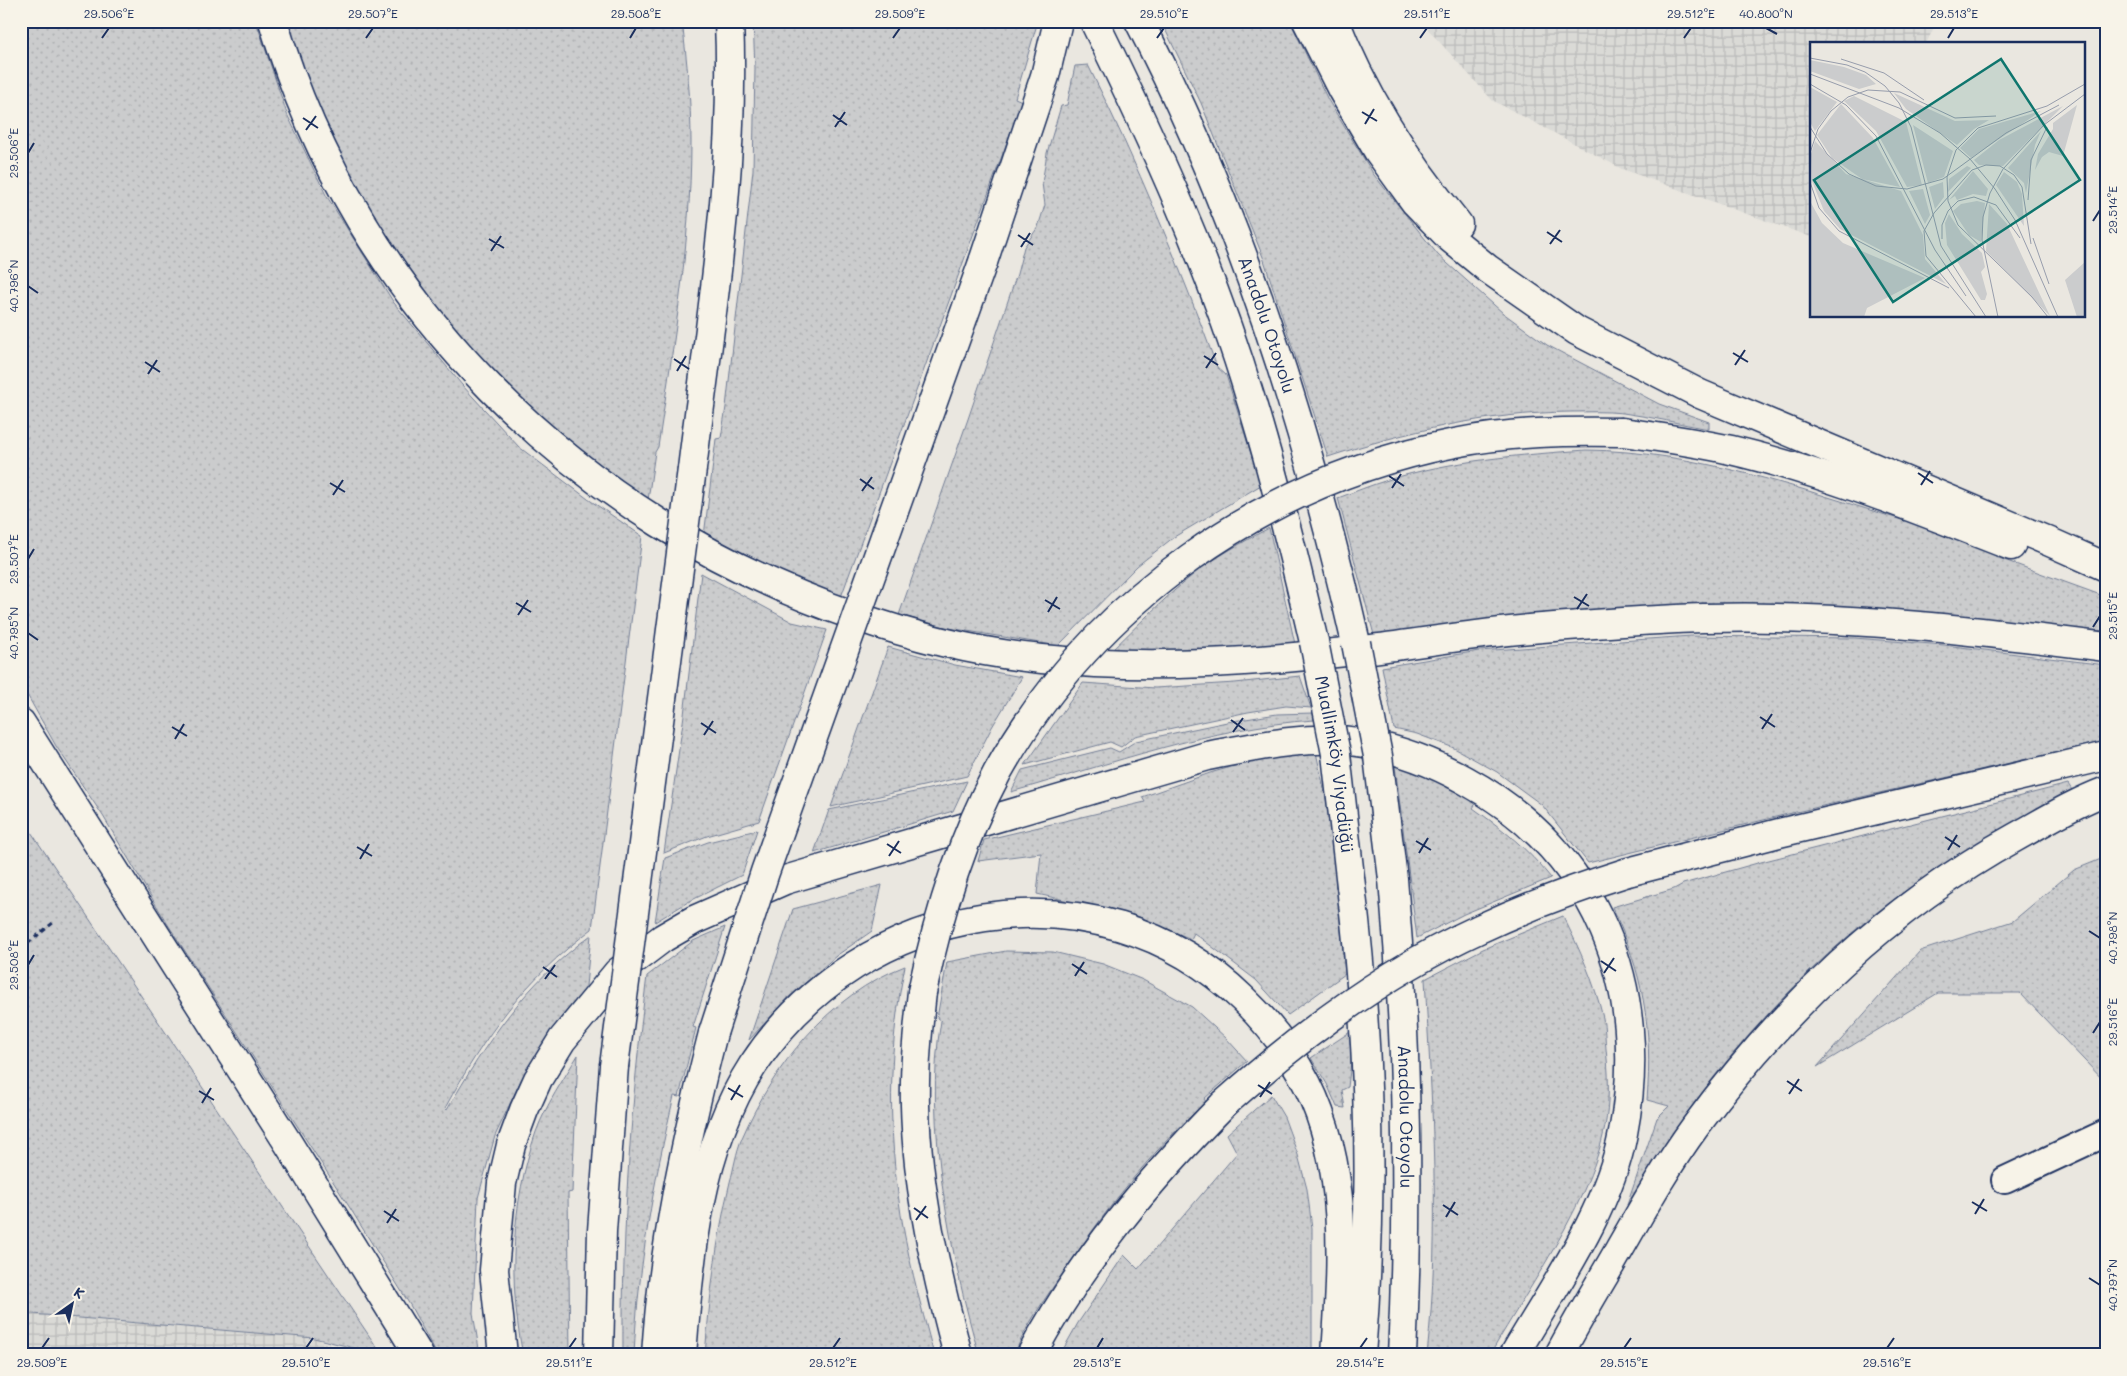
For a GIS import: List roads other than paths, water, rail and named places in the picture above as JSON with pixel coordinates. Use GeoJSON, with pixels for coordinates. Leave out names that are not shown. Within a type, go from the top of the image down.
{"type":"FeatureCollection","features":[{"type":"Feature","properties":{"kind":"highway"},"geometry":{"type":"LineString","coordinates":[[273,21],[315,132],[341,185],[374,243],[427,316],[468,365],[510,409],[576,466],[642,512],[696,546],[783,589],[858,617],[931,639],[970,648],[1039,659],[1172,666],[1376,649],[1538,628],[1700,618],[1773,618],[1891,623],[2106,646]]}},
{"type":"Feature","properties":{"kind":"highway"},"geometry":{"type":"LineString","coordinates":[[599,1355],[602,1231],[614,1066],[718,259],[728,108],[728,21]]}},
{"type":"Feature","properties":{"kind":"highway","name":"Anadolu Otoyolu"},"geometry":{"type":"LineString","coordinates":[[1094,21],[1136,108],[1222,316],[1250,396],[1285,520],[1314,642]]}},
{"type":"Feature","properties":{"kind":"highway","name":"Anadolu Otoyolu"},"geometry":{"type":"LineString","coordinates":[[1139,21],[1224,207],[1252,279],[1323,504],[1356,643],[1378,756],[1393,878],[1403,1008],[1407,1226],[1402,1355]]}},
{"type":"Feature","properties":{"kind":"highway"},"geometry":{"type":"LineString","coordinates":[[1307,21],[1342,90],[1369,136],[1415,202],[1450,238],[1488,269],[1577,331],[1614,352],[1700,394],[2106,567]]}},
{"type":"Feature","properties":{"kind":"highway"},"geometry":{"type":"LineString","coordinates":[[1334,21],[1366,91],[1392,135],[1424,181],[1464,230],[1490,258],[1541,306]]}},
{"type":"Feature","properties":{"kind":"highway"},"geometry":{"type":"LineString","coordinates":[[656,1355],[662,1286],[678,1181],[696,1097],[713,1033],[769,863],[983,262],[1045,76],[1055,32]]}},
{"type":"Feature","properties":{"kind":"highway"},"geometry":{"type":"LineString","coordinates":[[958,1355],[929,1233],[917,1146],[915,1064],[922,992],[943,904],[967,837],[997,773],[1044,699],[1077,659],[1118,617],[1160,579],[1210,543],[1290,496],[1394,457],[1456,442],[1524,434],[1577,431],[1622,432],[1732,450],[1802,471],[1955,524],[2035,555],[2106,574]]}},
{"type":"Feature","properties":{"kind":"highway","name":"Muallimköy Viyadüğü"},"geometry":{"type":"LineString","coordinates":[[1314,642],[1336,754],[1352,886]]}},
{"type":"Feature","properties":{"kind":"highway"},"geometry":{"type":"LineString","coordinates":[[21,723],[288,1143],[418,1355]]}},
{"type":"Feature","properties":{"kind":"highway"},"geometry":{"type":"LineString","coordinates":[[503,1355],[494,1270],[502,1183],[511,1145],[538,1079],[562,1040],[618,972],[663,938],[694,920],[785,880],[1207,756],[1271,743],[1315,740],[1362,743],[1418,758],[1451,772],[1503,802],[1533,826],[1573,874],[1601,924],[1618,968],[1629,1023],[1632,1064],[1623,1134],[1619,1149],[1603,1196],[1585,1232],[1514,1355]]}},
{"type":"Feature","properties":{"kind":"highway"},"geometry":{"type":"LineString","coordinates":[[1031,1355],[1083,1269],[1117,1222],[1162,1168],[1224,1104],[1292,1045],[1339,1010],[1413,964],[1478,929],[1567,892],[1628,872],[1770,835],[2106,756]]}},
{"type":"Feature","properties":{"kind":"highway"},"geometry":{"type":"LineString","coordinates":[[1559,1355],[1636,1222],[1694,1128],[1751,1057],[1796,1006],[1881,928],[1949,878],[1992,850],[2063,811],[2106,791]]}},
{"type":"Feature","properties":{"kind":"highway","name":"Anadolu Otoyolu"},"geometry":{"type":"LineString","coordinates":[[1352,886],[1365,1028],[1368,1118],[1369,1217],[1361,1355]]}},
{"type":"Feature","properties":{"kind":"highway"},"geometry":{"type":"LineString","coordinates":[[682,1355],[691,1252],[711,1164],[725,1122],[739,1090],[772,1039],[816,992],[847,969],[910,936],[963,920],[1038,913],[1101,922],[1118,927],[1151,937],[1191,959],[1226,983],[1267,1022],[1292,1056],[1320,1111],[1334,1164],[1340,1220],[1340,1290],[1336,1355]]}},
{"type":"Feature","properties":{"kind":"street"},"geometry":{"type":"LineString","coordinates":[[2005,1180],[2106,1133]]}}]}
